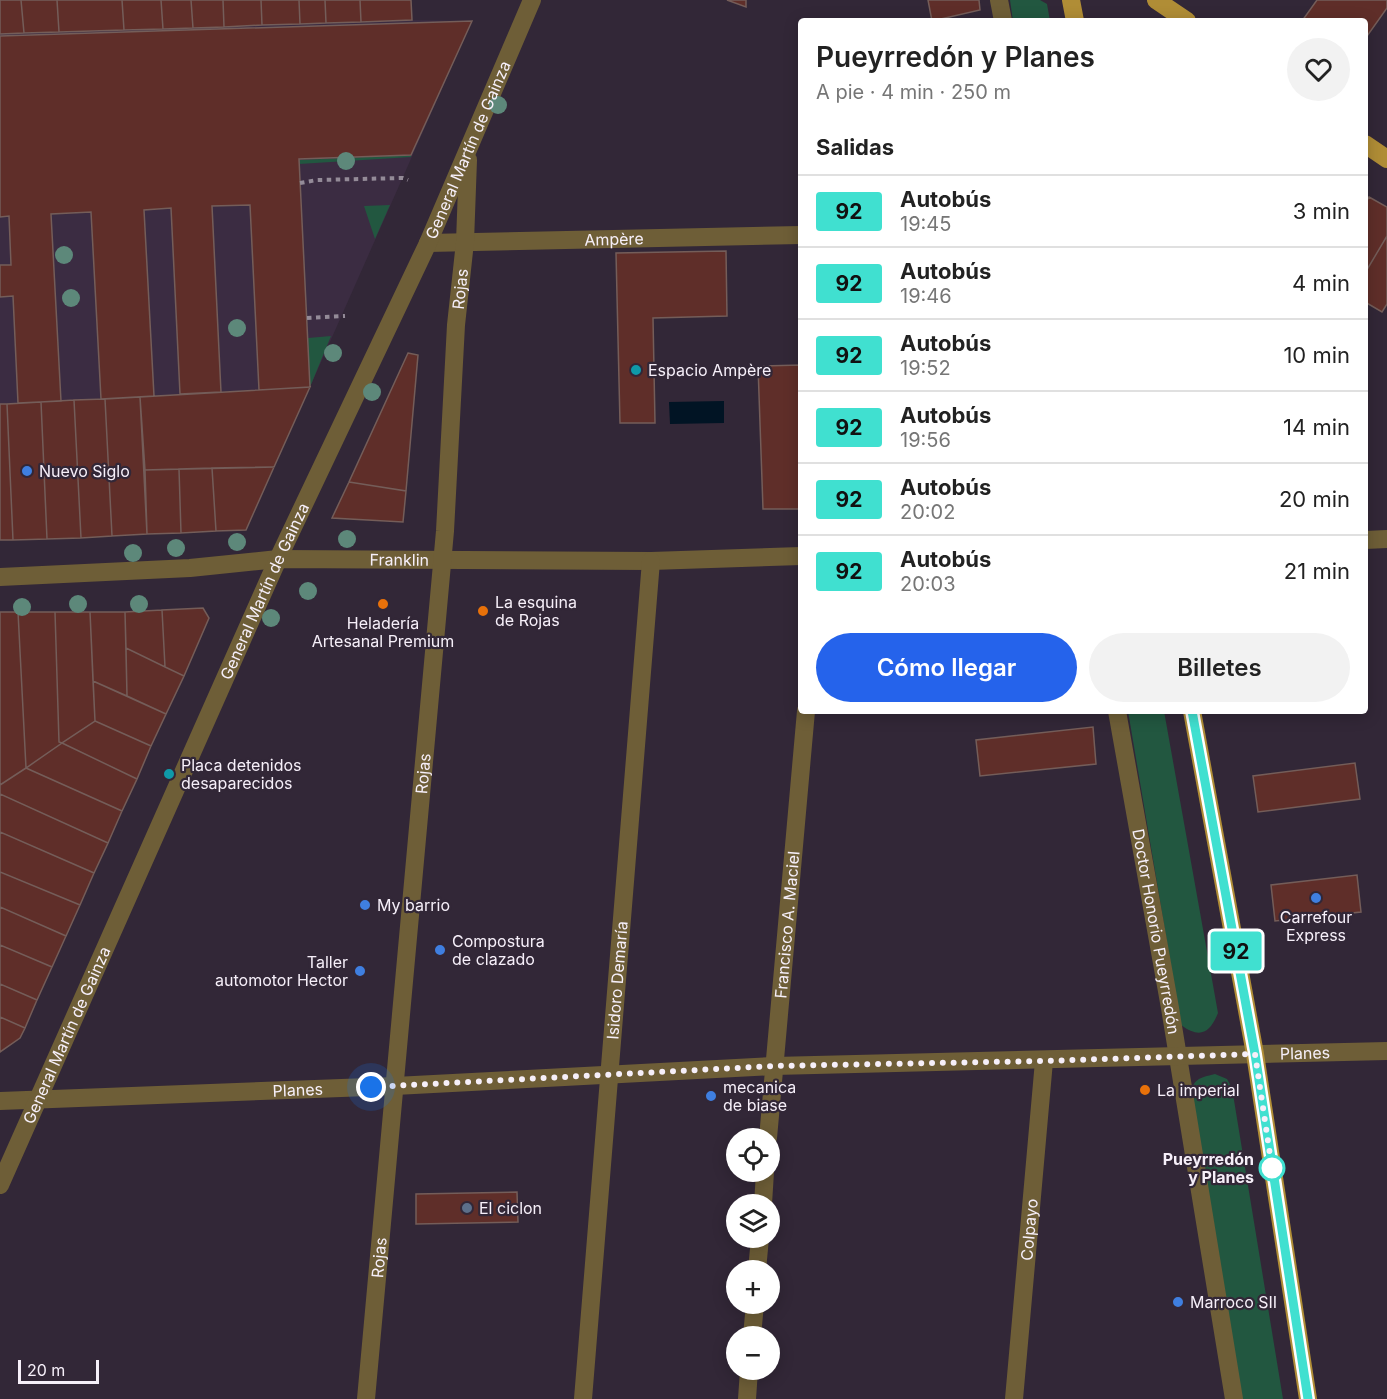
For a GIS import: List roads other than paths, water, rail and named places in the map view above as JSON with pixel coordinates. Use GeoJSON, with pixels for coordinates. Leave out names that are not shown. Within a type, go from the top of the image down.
{"type":"FeatureCollection","features":[{"type":"Feature","properties":{"kind":"main road"},"geometry":{"type":"LineString","coordinates":[[1071,0],[1074,18]]}},
{"type":"Feature","properties":{"kind":"main road"},"geometry":{"type":"LineString","coordinates":[[1156,0],[1182,18]]}},
{"type":"Feature","properties":{"kind":"main road"},"geometry":{"type":"LineString","coordinates":[[1368,146],[1387,159]]}},
{"type":"Feature","properties":{"kind":"main road"},"geometry":{"type":"LineString","coordinates":[[1193,714],[1255,1054],[1308,1399]]}},
{"type":"Feature","properties":{"kind":"street","name":"General Martín de Gainza"},"geometry":{"type":"LineString","coordinates":[[0,1185],[278,560],[428,243],[532,0]]}},
{"type":"Feature","properties":{"kind":"street"},"geometry":{"type":"LineString","coordinates":[[999,0],[1002,18]]}},
{"type":"Feature","properties":{"kind":"street","name":"Rojas"},"geometry":{"type":"LineString","coordinates":[[366,1399],[445,531],[456,325],[465,243],[468,147]]}},
{"type":"Feature","properties":{"kind":"street","name":"Ampère"},"geometry":{"type":"LineString","coordinates":[[428,243],[798,235]]}},
{"type":"Feature","properties":{"kind":"street"},"geometry":{"type":"LineString","coordinates":[[1368,540],[1387,539]]}},
{"type":"Feature","properties":{"kind":"street","name":"Franklin"},"geometry":{"type":"LineString","coordinates":[[0,576],[190,568],[278,560],[651,561],[798,556]]}},
{"type":"Feature","properties":{"kind":"street","name":"Isidoro Demaría"},"geometry":{"type":"LineString","coordinates":[[583,1399],[651,561]]}},
{"type":"Feature","properties":{"kind":"street","name":"Francisco A. Maciel"},"geometry":{"type":"LineString","coordinates":[[769,1128],[806,714]]}},
{"type":"Feature","properties":{"kind":"street","name":"Doctor Honorio Pueyrredón"},"geometry":{"type":"LineString","coordinates":[[1119,714],[1234,1399]]}},
{"type":"Feature","properties":{"kind":"street","name":"Planes"},"geometry":{"type":"LineString","coordinates":[[0,1101],[395,1086],[774,1066],[1387,1051]]}},
{"type":"Feature","properties":{"kind":"street","name":"Colpayo"},"geometry":{"type":"LineString","coordinates":[[1014,1399],[1044,1061]]}},
{"type":"Feature","properties":{"kind":"street"},"geometry":{"type":"LineString","coordinates":[[747,1399],[748,1380]]}},
{"type":"Feature","properties":{"kind":"water"},"geometry":{"type":"Polygon","coordinates":[[[724,401],[724,423],[670,424],[669,402],[724,401]]]}},
{"type":"Feature","properties":{"kind":"place","name":"Espacio Ampère"},"geometry":{"type":"Point","coordinates":[636,370]}},
{"type":"Feature","properties":{"kind":"place","name":"Nuevo Siglo"},"geometry":{"type":"Point","coordinates":[27,471]}},
{"type":"Feature","properties":{"kind":"place","name":"Heladería Artesanal Premium"},"geometry":{"type":"Point","coordinates":[383,604]}},
{"type":"Feature","properties":{"kind":"place","name":"La esquina de Rojas"},"geometry":{"type":"Point","coordinates":[483,611]}},
{"type":"Feature","properties":{"kind":"place","name":"Placa detenidos desaparecidos"},"geometry":{"type":"Point","coordinates":[169,774]}},
{"type":"Feature","properties":{"kind":"place","name":"Carrefour Express"},"geometry":{"type":"Point","coordinates":[1316,898]}},
{"type":"Feature","properties":{"kind":"place","name":"My barrio"},"geometry":{"type":"Point","coordinates":[365,905]}},
{"type":"Feature","properties":{"kind":"place","name":"Compostura de clazado"},"geometry":{"type":"Point","coordinates":[440,950]}},
{"type":"Feature","properties":{"kind":"place","name":"Taller automotor Hector"},"geometry":{"type":"Point","coordinates":[360,971]}},
{"type":"Feature","properties":{"kind":"place","name":"La imperial"},"geometry":{"type":"Point","coordinates":[1145,1090]}},
{"type":"Feature","properties":{"kind":"place","name":"mecanica de biase"},"geometry":{"type":"Point","coordinates":[711,1096]}},
{"type":"Feature","properties":{"kind":"place","name":"Pueyrredón y Planes"},"geometry":{"type":"Point","coordinates":[1272,1168]}},
{"type":"Feature","properties":{"kind":"place","name":"El ciclon"},"geometry":{"type":"Point","coordinates":[467,1208]}},
{"type":"Feature","properties":{"kind":"place","name":"Marroco SII"},"geometry":{"type":"Point","coordinates":[1178,1302]}}]}
